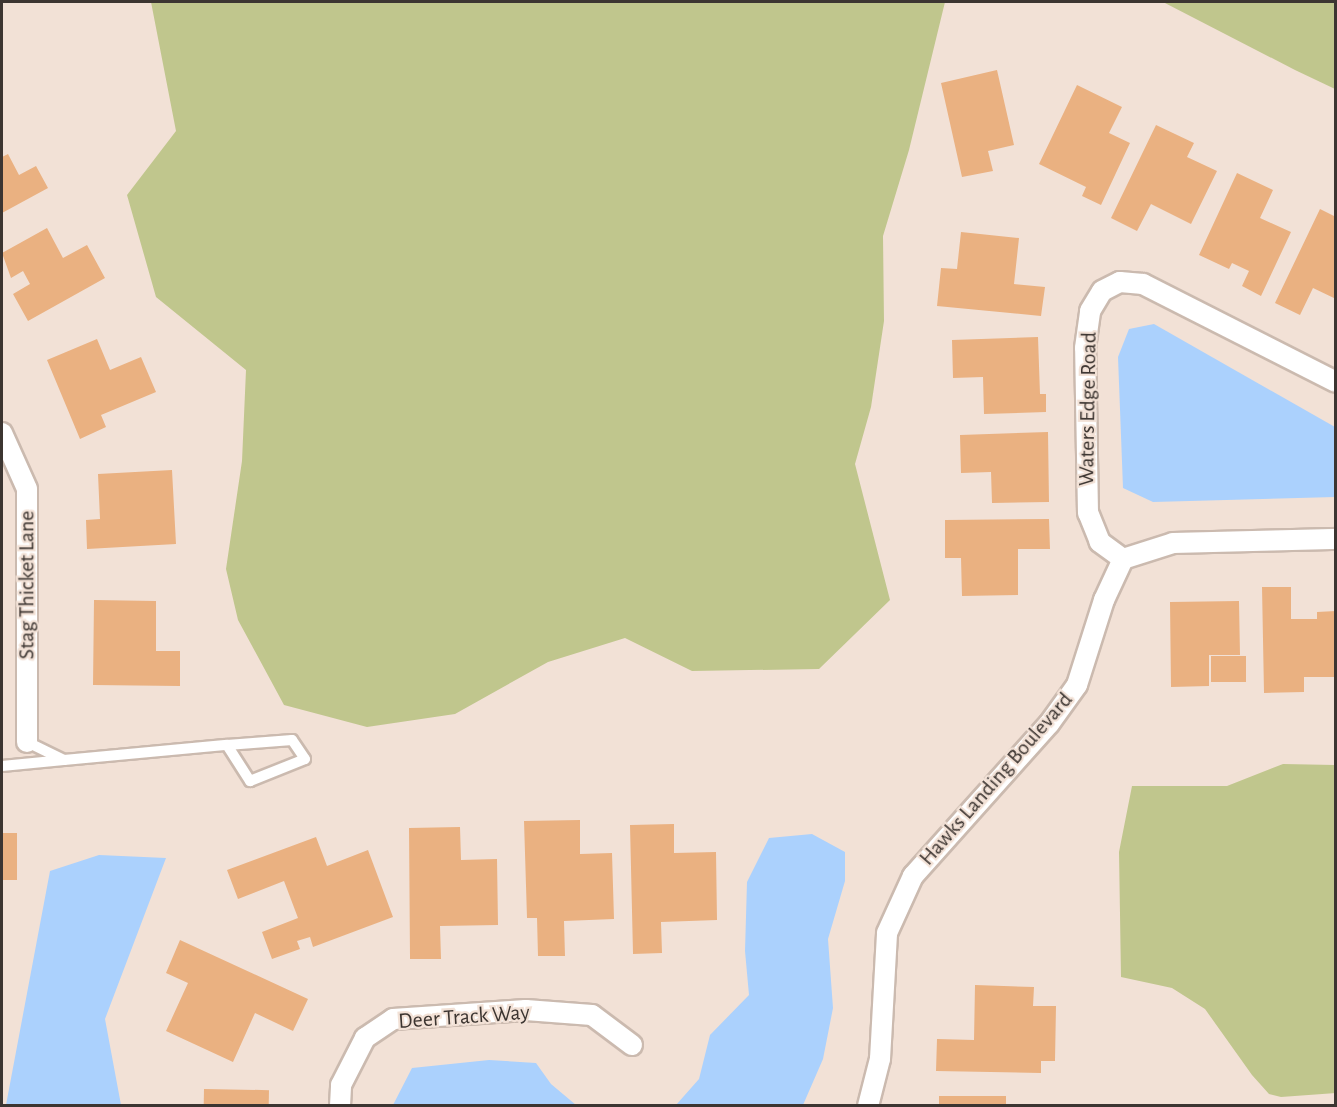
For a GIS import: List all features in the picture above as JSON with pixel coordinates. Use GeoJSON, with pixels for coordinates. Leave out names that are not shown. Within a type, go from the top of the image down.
{"type":"FeatureCollection","features":[{"type":"Feature","properties":{"kind":"street","name":"Waters Edge Road"},"geometry":{"type":"LineString","coordinates":[[1123,559],[1100,542],[1088,513],[1084,348],[1090,311],[1102,291],[1120,282],[1143,284],[1335,382]]}},
{"type":"Feature","properties":{"kind":"street","name":"Stag Thicket Lane"},"geometry":{"type":"LineString","coordinates":[[2,433],[27,489],[27,742]]}},
{"type":"Feature","properties":{"kind":"street"},"geometry":{"type":"LineString","coordinates":[[1123,559],[1173,543],[1335,539]]}},
{"type":"Feature","properties":{"kind":"street","name":"Hawks Landing Boulevard"},"geometry":{"type":"LineString","coordinates":[[868,1106],[880,1059],[887,933],[913,876],[1049,724],[1077,685],[1104,600],[1123,559]]}},
{"type":"Feature","properties":{"kind":"street","name":"Deer Track Way"},"geometry":{"type":"LineString","coordinates":[[340,1106],[341,1085],[365,1038],[393,1019],[526,1010],[592,1015],[632,1045]]}},
{"type":"Feature","properties":{"kind":"lane"},"geometry":{"type":"LineString","coordinates":[[2,766],[227,745],[292,740],[305,759],[250,781],[227,745]]}},
{"type":"Feature","properties":{"kind":"lane"},"geometry":{"type":"LineString","coordinates":[[27,742],[64,760]]}},
{"type":"Feature","properties":{"kind":"green space"},"geometry":{"type":"Polygon","coordinates":[[[151,2],[945,2],[909,150],[883,236],[884,321],[871,407],[855,464],[890,600],[819,669],[692,671],[625,638],[548,662],[455,714],[367,727],[284,705],[238,620],[226,569],[242,461],[246,370],[156,297],[127,195],[176,131],[151,2]]]}},
{"type":"Feature","properties":{"kind":"green space"},"geometry":{"type":"Polygon","coordinates":[[[1163,2],[1335,2],[1335,89],[1295,70],[1163,2]]]}},
{"type":"Feature","properties":{"kind":"green space"},"geometry":{"type":"Polygon","coordinates":[[[1283,764],[1335,765],[1336,1093],[1281,1097],[1269,1094],[1252,1075],[1205,1009],[1172,988],[1121,977],[1119,852],[1132,786],[1227,786],[1283,764]]]}},
{"type":"Feature","properties":{"kind":"water"},"geometry":{"type":"Polygon","coordinates":[[[1154,324],[1335,427],[1335,497],[1153,502],[1123,488],[1118,357],[1129,329],[1154,324]]]}},
{"type":"Feature","properties":{"kind":"water"},"geometry":{"type":"Polygon","coordinates":[[[812,834],[845,852],[845,881],[828,939],[833,1008],[823,1059],[803,1105],[676,1105],[699,1079],[710,1035],[749,995],[745,951],[747,882],[769,838],[812,834]]]}},
{"type":"Feature","properties":{"kind":"water"},"geometry":{"type":"Polygon","coordinates":[[[99,855],[166,858],[105,1019],[121,1105],[6,1105],[50,871],[99,855]]]}},
{"type":"Feature","properties":{"kind":"water"},"geometry":{"type":"Polygon","coordinates":[[[489,1060],[536,1063],[551,1084],[576,1105],[393,1105],[412,1068],[489,1060]]]}},
{"type":"Feature","properties":{"kind":"building"},"geometry":{"type":"Polygon","coordinates":[[[997,70],[1014,145],[988,151],[993,171],[962,177],[941,83],[997,70]]]}},
{"type":"Feature","properties":{"kind":"building"},"geometry":{"type":"Polygon","coordinates":[[[1077,85],[1122,107],[1109,133],[1130,143],[1101,205],[1082,196],[1086,187],[1039,164],[1077,85]]]}},
{"type":"Feature","properties":{"kind":"building"},"geometry":{"type":"Polygon","coordinates":[[[1156,125],[1194,143],[1187,157],[1217,171],[1191,224],[1151,204],[1137,231],[1111,218],[1156,125]]]}},
{"type":"Feature","properties":{"kind":"building"},"geometry":{"type":"Polygon","coordinates":[[[8,154],[19,175],[36,166],[48,188],[2,213],[2,157],[8,154]]]}},
{"type":"Feature","properties":{"kind":"building"},"geometry":{"type":"Polygon","coordinates":[[[1237,173],[1273,190],[1260,218],[1291,232],[1261,296],[1242,286],[1249,271],[1232,263],[1229,269],[1199,255],[1237,173]]]}},
{"type":"Feature","properties":{"kind":"building"},"geometry":{"type":"Polygon","coordinates":[[[1320,209],[1336,217],[1336,299],[1313,288],[1300,315],[1275,303],[1320,209]]]}},
{"type":"Feature","properties":{"kind":"building"},"geometry":{"type":"Polygon","coordinates":[[[47,228],[63,258],[87,245],[105,278],[28,321],[13,294],[30,284],[23,271],[11,278],[2,253],[47,228]]]}},
{"type":"Feature","properties":{"kind":"building"},"geometry":{"type":"Polygon","coordinates":[[[961,232],[1019,238],[1014,284],[1045,287],[1041,316],[937,306],[941,268],[957,269],[961,232]]]}},
{"type":"Feature","properties":{"kind":"building"},"geometry":{"type":"Polygon","coordinates":[[[1038,337],[1040,394],[1046,394],[1046,412],[984,414],[983,377],[953,378],[952,340],[1038,337]]]}},
{"type":"Feature","properties":{"kind":"building"},"geometry":{"type":"Polygon","coordinates":[[[97,339],[110,370],[141,357],[156,392],[101,415],[106,427],[80,439],[47,360],[97,339]]]}},
{"type":"Feature","properties":{"kind":"building"},"geometry":{"type":"Polygon","coordinates":[[[1048,432],[1049,502],[992,503],[991,472],[961,473],[960,435],[1048,432]]]}},
{"type":"Feature","properties":{"kind":"building"},"geometry":{"type":"Polygon","coordinates":[[[172,470],[176,544],[87,549],[86,520],[100,519],[98,474],[172,470]]]}},
{"type":"Feature","properties":{"kind":"building"},"geometry":{"type":"Polygon","coordinates":[[[1049,519],[1050,549],[1018,549],[1018,595],[962,596],[961,558],[945,558],[945,520],[1049,519]]]}},
{"type":"Feature","properties":{"kind":"building"},"geometry":{"type":"Polygon","coordinates":[[[1262,587],[1291,587],[1291,619],[1317,619],[1317,612],[1336,611],[1336,677],[1304,677],[1304,692],[1264,693],[1262,587]]]}},
{"type":"Feature","properties":{"kind":"building"},"geometry":{"type":"Polygon","coordinates":[[[94,600],[156,601],[156,651],[180,651],[180,686],[93,685],[94,600]]]}},
{"type":"Feature","properties":{"kind":"building"},"geometry":{"type":"Polygon","coordinates":[[[1239,601],[1240,655],[1209,655],[1209,686],[1171,687],[1170,602],[1239,601]]]}},
{"type":"Feature","properties":{"kind":"building"},"geometry":{"type":"Polygon","coordinates":[[[1211,656],[1246,656],[1246,682],[1211,682],[1211,656]]]}},
{"type":"Feature","properties":{"kind":"building"},"geometry":{"type":"Polygon","coordinates":[[[580,820],[580,854],[612,853],[614,919],[564,921],[565,956],[538,956],[537,918],[527,918],[524,821],[580,820]]]}},
{"type":"Feature","properties":{"kind":"building"},"geometry":{"type":"Polygon","coordinates":[[[674,824],[674,853],[716,852],[717,920],[661,922],[662,953],[633,954],[630,825],[674,824]]]}},
{"type":"Feature","properties":{"kind":"building"},"geometry":{"type":"Polygon","coordinates":[[[460,827],[461,860],[497,859],[498,925],[440,926],[441,959],[410,959],[409,828],[460,827]]]}},
{"type":"Feature","properties":{"kind":"building"},"geometry":{"type":"Polygon","coordinates":[[[2,833],[17,833],[17,880],[2,880],[2,833]]]}},
{"type":"Feature","properties":{"kind":"building"},"geometry":{"type":"Polygon","coordinates":[[[316,837],[327,866],[368,850],[393,917],[313,947],[310,937],[297,941],[300,949],[272,959],[262,932],[298,918],[284,881],[238,899],[227,870],[316,837]]]}},
{"type":"Feature","properties":{"kind":"building"},"geometry":{"type":"Polygon","coordinates":[[[180,940],[308,999],[293,1031],[255,1013],[233,1062],[166,1031],[188,983],[166,973],[180,940]]]}},
{"type":"Feature","properties":{"kind":"building"},"geometry":{"type":"Polygon","coordinates":[[[975,985],[1034,987],[1033,1006],[1056,1006],[1055,1061],[1041,1061],[1041,1073],[936,1071],[937,1039],[974,1040],[975,985]]]}},
{"type":"Feature","properties":{"kind":"building"},"geometry":{"type":"Polygon","coordinates":[[[204,1089],[269,1090],[269,1106],[204,1106],[204,1089]]]}},
{"type":"Feature","properties":{"kind":"building"},"geometry":{"type":"Polygon","coordinates":[[[939,1096],[1006,1096],[1006,1106],[939,1106],[939,1096]]]}}]}
